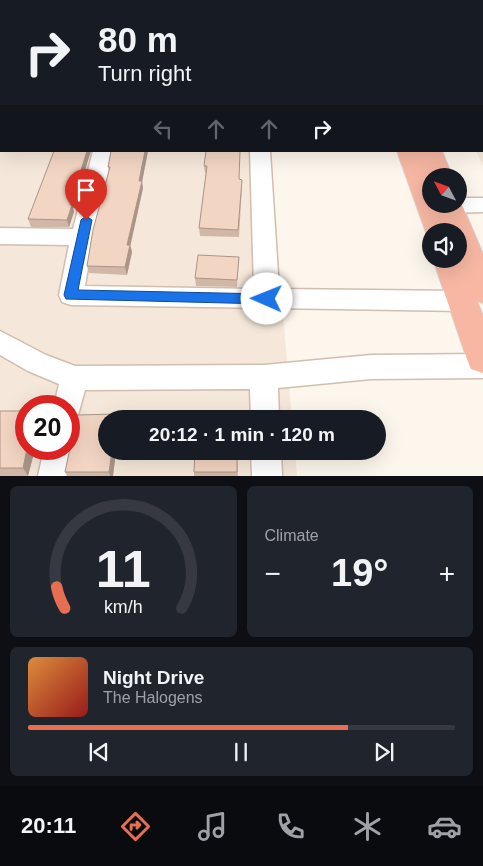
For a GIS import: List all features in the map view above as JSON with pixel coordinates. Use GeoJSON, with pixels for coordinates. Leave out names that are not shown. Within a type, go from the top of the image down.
{"type":"FeatureCollection","features":[{"type":"Feature","properties":{"kind":"highway"},"geometry":{"type":"LineString","coordinates":[[409,152],[435,223]]}},
{"type":"Feature","properties":{"kind":"highway"},"geometry":{"type":"LineString","coordinates":[[430,152],[437,168]]}},
{"type":"Feature","properties":{"kind":"highway"},"geometry":{"type":"LineString","coordinates":[[453,213],[473,296],[483,359]]}},
{"type":"Feature","properties":{"kind":"highway"},"geometry":{"type":"LineString","coordinates":[[454,268],[473,296]]}},
{"type":"Feature","properties":{"kind":"street"},"geometry":{"type":"LineString","coordinates":[[103,152],[82,237],[71,295],[267,299],[473,296]]}},
{"type":"Feature","properties":{"kind":"street"},"geometry":{"type":"LineString","coordinates":[[260,152],[267,299]]}},
{"type":"Feature","properties":{"kind":"street"},"geometry":{"type":"LineString","coordinates":[[468,204],[483,204]]}},
{"type":"Feature","properties":{"kind":"street"},"geometry":{"type":"LineString","coordinates":[[0,236],[82,237]]}},
{"type":"Feature","properties":{"kind":"street"},"geometry":{"type":"LineString","coordinates":[[0,342],[36,363],[74,378],[264,378],[371,367],[483,366]]}},
{"type":"Feature","properties":{"kind":"street"},"geometry":{"type":"LineString","coordinates":[[70,395],[74,378]]}},
{"type":"Feature","properties":{"kind":"street"},"geometry":{"type":"LineString","coordinates":[[264,378],[265,410]]}},
{"type":"Feature","properties":{"kind":"street"},"geometry":{"type":"LineString","coordinates":[[53,476],[57,460]]}},
{"type":"Feature","properties":{"kind":"street"},"geometry":{"type":"LineString","coordinates":[[266,460],[266,476]]}},
{"type":"Feature","properties":{"kind":"shaded area"},"geometry":{"type":"Polygon","coordinates":[[[0,152],[269,152],[291,410],[98,410],[98,460],[296,460],[297,476],[0,476],[0,152]]]}},
{"type":"Feature","properties":{"kind":"shaded area"},"geometry":{"type":"Polygon","coordinates":[[[476,152],[483,152],[483,166],[476,152]]]}},
{"type":"Feature","properties":{"kind":"building"},"geometry":{"type":"Polygon","coordinates":[[[54,152],[87,152],[67,220],[28,219],[54,152]]]}},
{"type":"Feature","properties":{"kind":"building"},"geometry":{"type":"Polygon","coordinates":[[[111,152],[145,152],[139,181],[142,181],[127,245],[130,245],[125,267],[87,266],[93,230],[110,167],[108,167],[111,152]]]}},
{"type":"Feature","properties":{"kind":"building"},"geometry":{"type":"Polygon","coordinates":[[[206,152],[240,152],[239,179],[242,180],[238,230],[199,228],[207,166],[204,166],[206,152]]]}},
{"type":"Feature","properties":{"kind":"building"},"geometry":{"type":"Polygon","coordinates":[[[198,255],[239,257],[237,280],[195,278],[198,255]]]}},
{"type":"Feature","properties":{"kind":"building"},"geometry":{"type":"Polygon","coordinates":[[[0,411],[15,411],[15,460],[25,460],[23,468],[0,468],[0,411]]]}},
{"type":"Feature","properties":{"kind":"building"},"geometry":{"type":"Polygon","coordinates":[[[98,414],[98,460],[111,460],[109,472],[65,472],[68,460],[80,460],[80,415],[98,414]]]}},
{"type":"Feature","properties":{"kind":"building"},"geometry":{"type":"Polygon","coordinates":[[[195,460],[237,460],[237,472],[194,472],[195,460]]]}},
{"type":"Feature","properties":{"kind":"route"},"geometry":{"type":"LineString","coordinates":[[86,220],[71,295],[267,299]]}}]}
